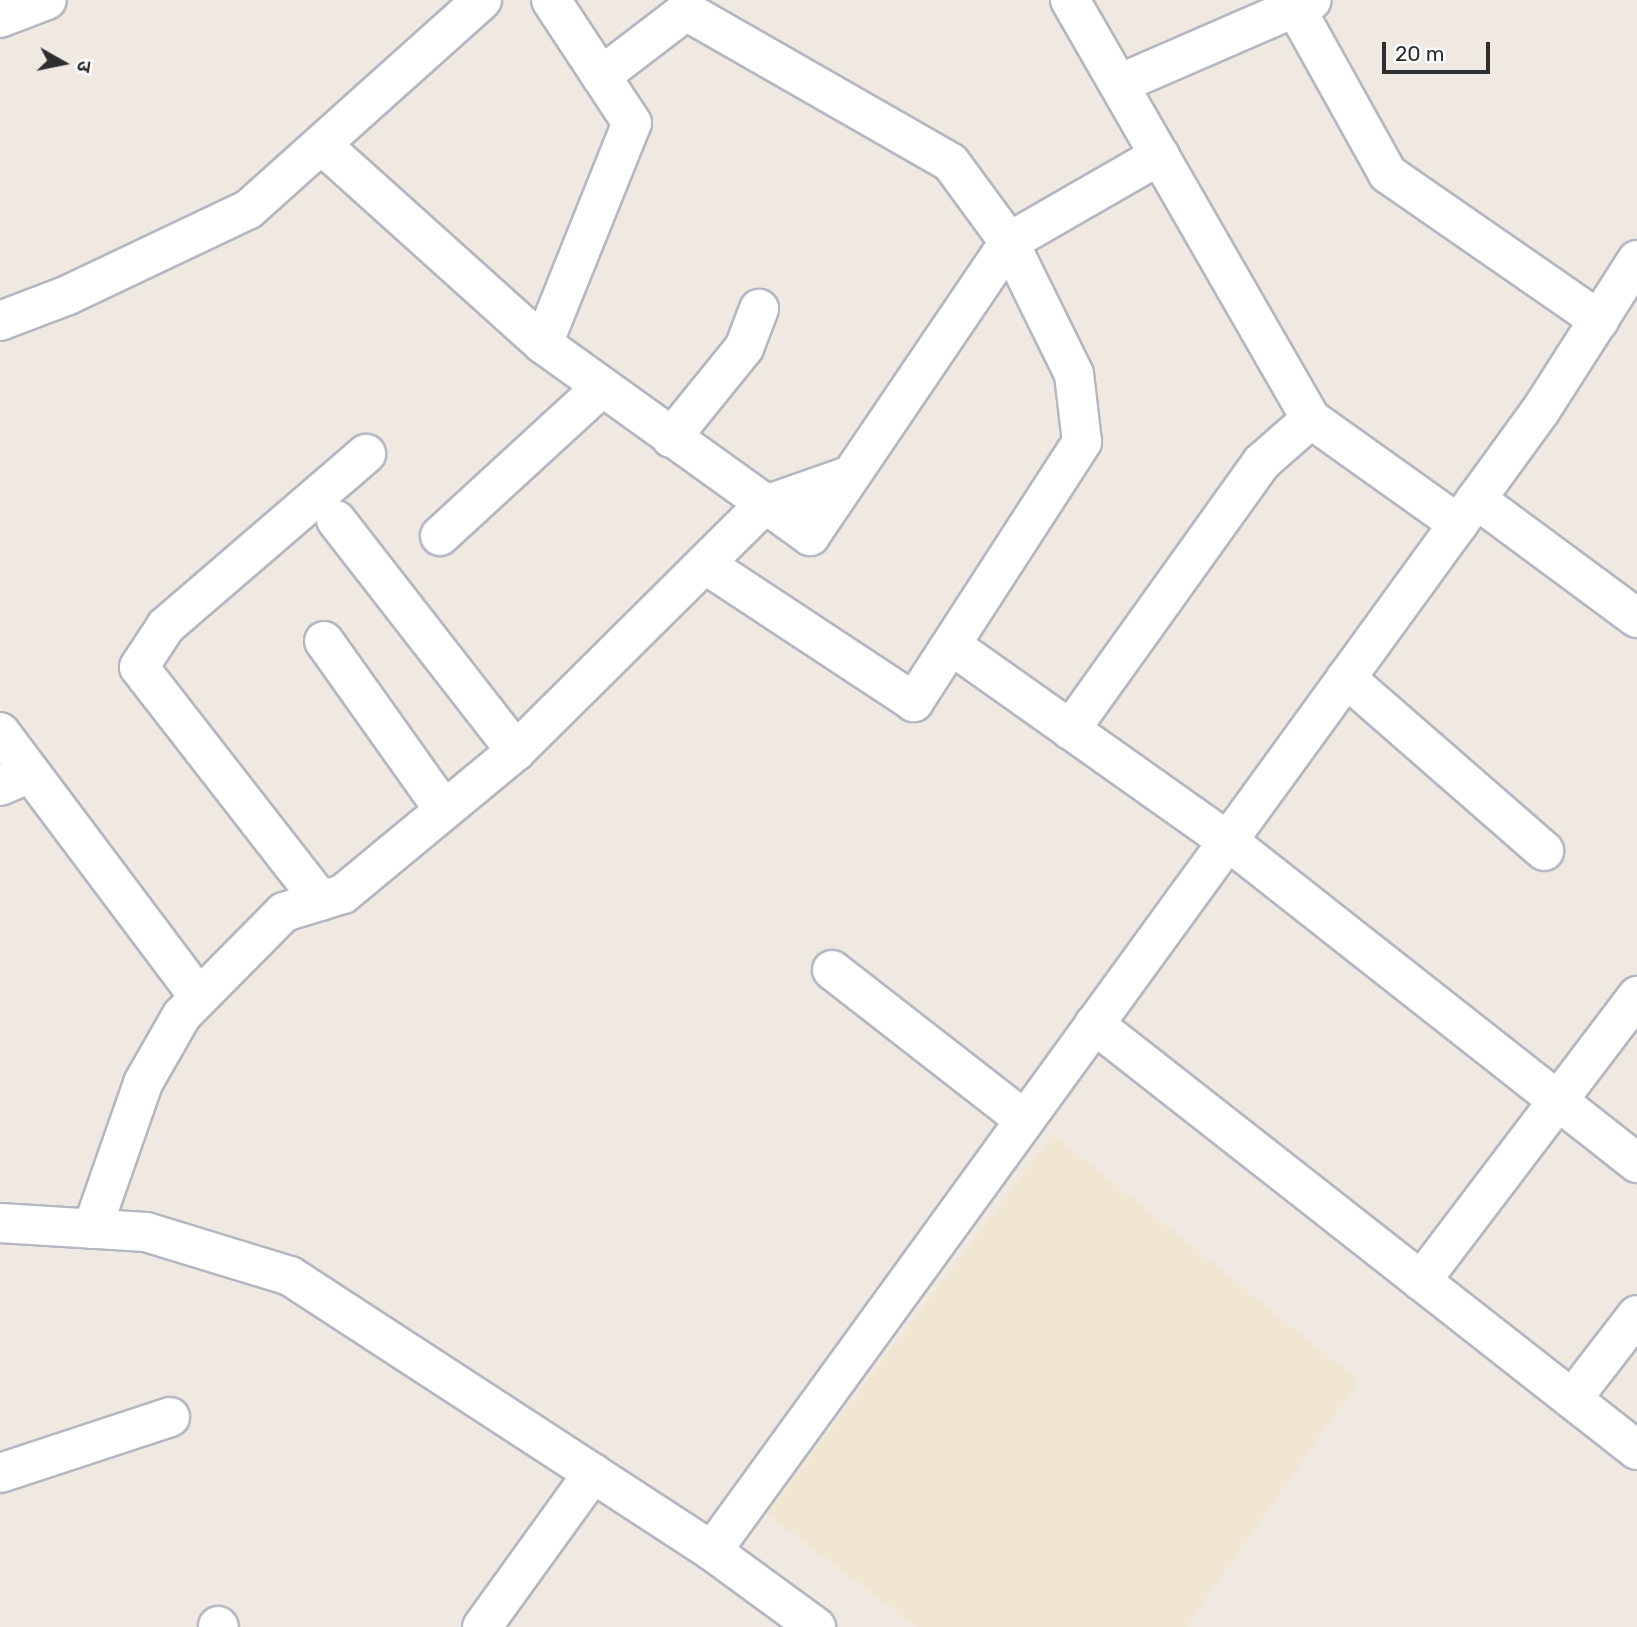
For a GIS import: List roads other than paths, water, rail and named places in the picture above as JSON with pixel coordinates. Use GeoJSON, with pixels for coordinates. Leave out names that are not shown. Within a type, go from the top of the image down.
{"type":"FeatureCollection","features":[{"type":"Feature","properties":{"kind":"street"},"geometry":{"type":"LineString","coordinates":[[0,18],[47,0]]}},
{"type":"Feature","properties":{"kind":"street"},"geometry":{"type":"LineString","coordinates":[[0,321],[68,295],[249,209],[481,0]]}},
{"type":"Feature","properties":{"kind":"street"},"geometry":{"type":"LineString","coordinates":[[543,344],[632,123],[551,0]]}},
{"type":"Feature","properties":{"kind":"street"},"geometry":{"type":"LineString","coordinates":[[1070,0],[1311,419],[1637,618]]}},
{"type":"Feature","properties":{"kind":"street"},"geometry":{"type":"LineString","coordinates":[[1119,84],[1304,4],[1388,174],[1599,320]]}},
{"type":"Feature","properties":{"kind":"street"},"geometry":{"type":"LineString","coordinates":[[601,76],[686,11],[950,163],[1009,242],[1074,374],[1082,442],[914,702],[705,564]]}},
{"type":"Feature","properties":{"kind":"street"},"geometry":{"type":"LineString","coordinates":[[321,145],[543,344],[763,506],[810,536],[1009,242],[1160,155]]}},
{"type":"Feature","properties":{"kind":"street"},"geometry":{"type":"LineString","coordinates":[[712,1551],[1467,512],[1637,260]]}},
{"type":"Feature","properties":{"kind":"street"},"geometry":{"type":"LineString","coordinates":[[671,438],[744,348],[759,309]]}},
{"type":"Feature","properties":{"kind":"street"},"geometry":{"type":"LineString","coordinates":[[440,536],[601,387]]}},
{"type":"Feature","properties":{"kind":"street"},"geometry":{"type":"LineString","coordinates":[[1070,730],[1262,461],[1311,419]]}},
{"type":"Feature","properties":{"kind":"street"},"geometry":{"type":"LineString","coordinates":[[321,901],[139,667],[166,626],[366,454]]}},
{"type":"Feature","properties":{"kind":"street"},"geometry":{"type":"LineString","coordinates":[[92,1229],[143,1083],[182,1015],[284,912],[343,894],[516,751],[763,506]]}},
{"type":"Feature","properties":{"kind":"street"},"geometry":{"type":"LineString","coordinates":[[336,520],[516,751]]}},
{"type":"Feature","properties":{"kind":"street"},"geometry":{"type":"LineString","coordinates":[[324,641],[444,810]]}},
{"type":"Feature","properties":{"kind":"street"},"geometry":{"type":"LineString","coordinates":[[951,645],[1228,841],[1637,1163]]}},
{"type":"Feature","properties":{"kind":"street"},"geometry":{"type":"LineString","coordinates":[[1346,678],[1545,851]]}},
{"type":"Feature","properties":{"kind":"street"},"geometry":{"type":"LineString","coordinates":[[0,732],[15,779],[199,998]]}},
{"type":"Feature","properties":{"kind":"street"},"geometry":{"type":"LineString","coordinates":[[832,970],[1025,1120]]}},
{"type":"Feature","properties":{"kind":"street"},"geometry":{"type":"LineString","coordinates":[[1421,1281],[1637,996]]}},
{"type":"Feature","properties":{"kind":"street"},"geometry":{"type":"LineString","coordinates":[[1094,1024],[1637,1450]]}},
{"type":"Feature","properties":{"kind":"street"},"geometry":{"type":"LineString","coordinates":[[0,1223],[146,1232],[290,1276],[712,1551],[816,1627]]}},
{"type":"Feature","properties":{"kind":"street"},"geometry":{"type":"LineString","coordinates":[[1572,1399],[1637,1315]]}},
{"type":"Feature","properties":{"kind":"street"},"geometry":{"type":"LineString","coordinates":[[0,1473],[170,1417]]}},
{"type":"Feature","properties":{"kind":"street"},"geometry":{"type":"LineString","coordinates":[[482,1627],[593,1473]]}}]}
